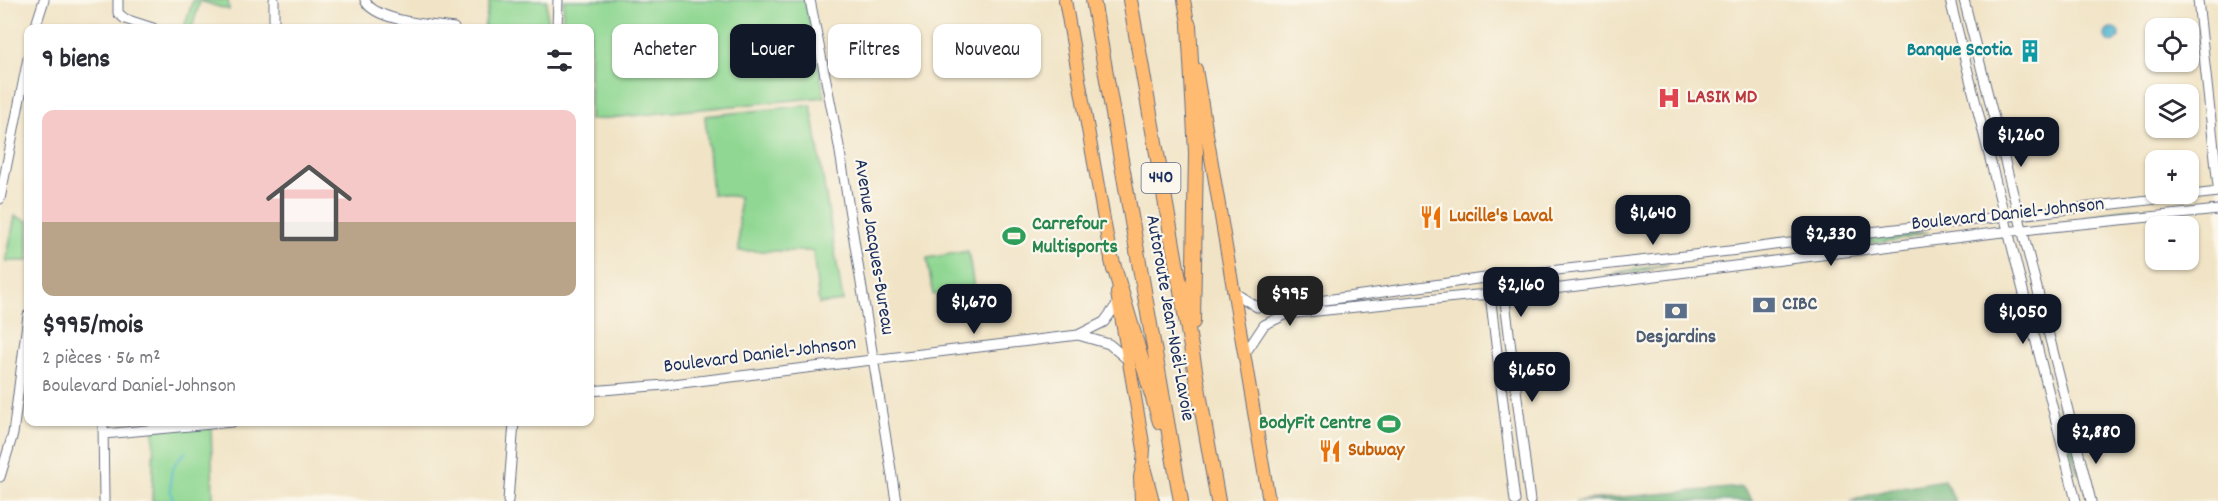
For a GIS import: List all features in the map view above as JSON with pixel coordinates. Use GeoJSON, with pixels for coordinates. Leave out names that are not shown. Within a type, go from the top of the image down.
{"type":"FeatureCollection","features":[{"type":"Feature","properties":{"kind":"highway","name":"Autoroute Jean-Noël-Lavoie"},"geometry":{"type":"LineString","coordinates":[[1093,0],[1181,501]]}},
{"type":"Feature","properties":{"kind":"highway","name":"Autoroute Jean-Noël-Lavoie"},"geometry":{"type":"LineString","coordinates":[[1130,0],[1218,501]]}},
{"type":"Feature","properties":{"kind":"highway"},"geometry":{"type":"LineString","coordinates":[[1189,25],[1196,153],[1192,356]]}},
{"type":"Feature","properties":{"kind":"highway"},"geometry":{"type":"LineString","coordinates":[[1112,260],[1177,476]]}},
{"type":"Feature","properties":{"kind":"main road"},"geometry":{"type":"LineString","coordinates":[[1065,0],[1144,449],[1140,477],[1141,501]]}},
{"type":"Feature","properties":{"kind":"main road"},"geometry":{"type":"LineString","coordinates":[[1184,0],[1246,351],[1269,501]]}},
{"type":"Feature","properties":{"kind":"main road"},"geometry":{"type":"LineString","coordinates":[[1143,463],[1153,501]]}},
{"type":"Feature","properties":{"kind":"street"},"geometry":{"type":"LineString","coordinates":[[36,24],[44,0]]}},
{"type":"Feature","properties":{"kind":"street"},"geometry":{"type":"LineString","coordinates":[[118,0],[118,13],[125,19],[141,24]]}},
{"type":"Feature","properties":{"kind":"street"},"geometry":{"type":"LineString","coordinates":[[274,0],[274,24]]}},
{"type":"Feature","properties":{"kind":"street"},"geometry":{"type":"LineString","coordinates":[[365,0],[368,7],[380,15],[431,24]]}},
{"type":"Feature","properties":{"kind":"street"},"geometry":{"type":"LineString","coordinates":[[557,24],[558,0]]}},
{"type":"Feature","properties":{"kind":"street","name":"Avenue Jacques-Bureau"},"geometry":{"type":"LineString","coordinates":[[810,0],[838,146],[896,501]]}},
{"type":"Feature","properties":{"kind":"street"},"geometry":{"type":"LineString","coordinates":[[1950,0],[2076,501]]}},
{"type":"Feature","properties":{"kind":"street"},"geometry":{"type":"LineString","coordinates":[[1964,0],[2091,501]]}},
{"type":"Feature","properties":{"kind":"street"},"geometry":{"type":"LineString","coordinates":[[2198,0],[2218,186]]}},
{"type":"Feature","properties":{"kind":"street"},"geometry":{"type":"LineString","coordinates":[[0,199],[24,78]]}},
{"type":"Feature","properties":{"kind":"street","name":"Boulevard Daniel-Johnson"},"geometry":{"type":"LineString","coordinates":[[1235,293],[1254,306],[1265,308],[1488,278],[2218,192]]}},
{"type":"Feature","properties":{"kind":"street","name":"Boulevard Daniel-Johnson"},"geometry":{"type":"LineString","coordinates":[[1246,351],[1264,325],[1287,314],[1505,294],[2009,232],[2218,210]]}},
{"type":"Feature","properties":{"kind":"street"},"geometry":{"type":"LineString","coordinates":[[1502,277],[1530,501]]}},
{"type":"Feature","properties":{"kind":"street"},"geometry":{"type":"LineString","coordinates":[[1488,278],[1515,501]]}},
{"type":"Feature","properties":{"kind":"street","name":"Boulevard Daniel-Johnson"},"geometry":{"type":"LineString","coordinates":[[594,391],[631,389],[874,361],[1078,335],[1104,322],[1118,303]]}},
{"type":"Feature","properties":{"kind":"street","name":"Boulevard Daniel-Johnson"},"geometry":{"type":"LineString","coordinates":[[1078,335],[1109,344],[1128,360]]}},
{"type":"Feature","properties":{"kind":"street"},"geometry":{"type":"LineString","coordinates":[[0,477],[13,434],[24,347]]}},
{"type":"Feature","properties":{"kind":"street"},"geometry":{"type":"LineString","coordinates":[[103,426],[104,501]]}},
{"type":"Feature","properties":{"kind":"street"},"geometry":{"type":"LineString","coordinates":[[104,434],[170,426]]}},
{"type":"Feature","properties":{"kind":"street"},"geometry":{"type":"LineString","coordinates":[[508,501],[514,426]]}},
{"type":"Feature","properties":{"kind":"green space"},"geometry":{"type":"Polygon","coordinates":[[[193,0],[228,0],[229,10],[200,1],[193,24],[185,24],[193,0]]]}},
{"type":"Feature","properties":{"kind":"green space"},"geometry":{"type":"Polygon","coordinates":[[[490,0],[547,0],[547,24],[485,24],[490,0]]]}},
{"type":"Feature","properties":{"kind":"green space"},"geometry":{"type":"Polygon","coordinates":[[[564,0],[805,0],[810,24],[730,24],[730,78],[816,78],[816,53],[825,97],[594,120],[594,24],[562,24],[564,0]]]}},
{"type":"Feature","properties":{"kind":"green space"},"geometry":{"type":"Polygon","coordinates":[[[811,105],[843,301],[819,304],[813,251],[739,251],[739,197],[712,194],[705,116],[811,105]]]}},
{"type":"Feature","properties":{"kind":"green space"},"geometry":{"type":"Polygon","coordinates":[[[2147,207],[2124,213],[2086,218],[2113,211],[2147,207]]]}},
{"type":"Feature","properties":{"kind":"green space"},"geometry":{"type":"Polygon","coordinates":[[[15,216],[24,219],[24,261],[6,261],[15,216]]]}},
{"type":"Feature","properties":{"kind":"green space"},"geometry":{"type":"Polygon","coordinates":[[[1929,232],[1899,240],[1817,250],[1855,241],[1929,232]]]}},
{"type":"Feature","properties":{"kind":"green space"},"geometry":{"type":"Polygon","coordinates":[[[968,251],[974,288],[933,295],[927,258],[968,251]]]}},
{"type":"Feature","properties":{"kind":"green space"},"geometry":{"type":"Polygon","coordinates":[[[1669,264],[1638,272],[1613,273],[1669,264]]]}},
{"type":"Feature","properties":{"kind":"green space"},"geometry":{"type":"Polygon","coordinates":[[[2058,403],[2070,437],[2079,475],[2066,441],[2058,403]]]}},
{"type":"Feature","properties":{"kind":"green space"},"geometry":{"type":"Polygon","coordinates":[[[211,426],[213,501],[152,501],[154,429],[211,426]]]}},
{"type":"Feature","properties":{"kind":"green space"},"geometry":{"type":"Polygon","coordinates":[[[1944,480],[1955,501],[1849,501],[1890,489],[1944,480]]]}},
{"type":"Feature","properties":{"kind":"green space"},"geometry":{"type":"Polygon","coordinates":[[[1742,487],[1753,501],[1575,501],[1742,487]]]}},
{"type":"Feature","properties":{"kind":"water"},"geometry":{"type":"Polygon","coordinates":[[[2109,28],[2115,28],[2119,35],[2115,42],[2109,42],[2105,38],[2105,32],[2109,28]]]}},
{"type":"Feature","properties":{"kind":"waterway"},"geometry":{"type":"LineString","coordinates":[[173,501],[171,474],[176,462],[186,452]]}},
{"type":"Feature","properties":{"kind":"place","name":"Banque Scotia"},"geometry":{"type":"Point","coordinates":[2030,51]}},
{"type":"Feature","properties":{"kind":"place","name":"LASIK MD"},"geometry":{"type":"Point","coordinates":[1669,98]}},
{"type":"Feature","properties":{"kind":"place","name":"Lucille's Laval"},"geometry":{"type":"Point","coordinates":[1431,217]}},
{"type":"Feature","properties":{"kind":"place","name":"Carrefour Multisports"},"geometry":{"type":"Point","coordinates":[1014,236]}},
{"type":"Feature","properties":{"kind":"place","name":"CIBC"},"geometry":{"type":"Point","coordinates":[1764,305]}},
{"type":"Feature","properties":{"kind":"place","name":"Desjardins"},"geometry":{"type":"Point","coordinates":[1676,311]}},
{"type":"Feature","properties":{"kind":"place","name":"BodyFit Centre"},"geometry":{"type":"Point","coordinates":[1389,424]}},
{"type":"Feature","properties":{"kind":"place","name":"Subway"},"geometry":{"type":"Point","coordinates":[1330,451]}}]}
